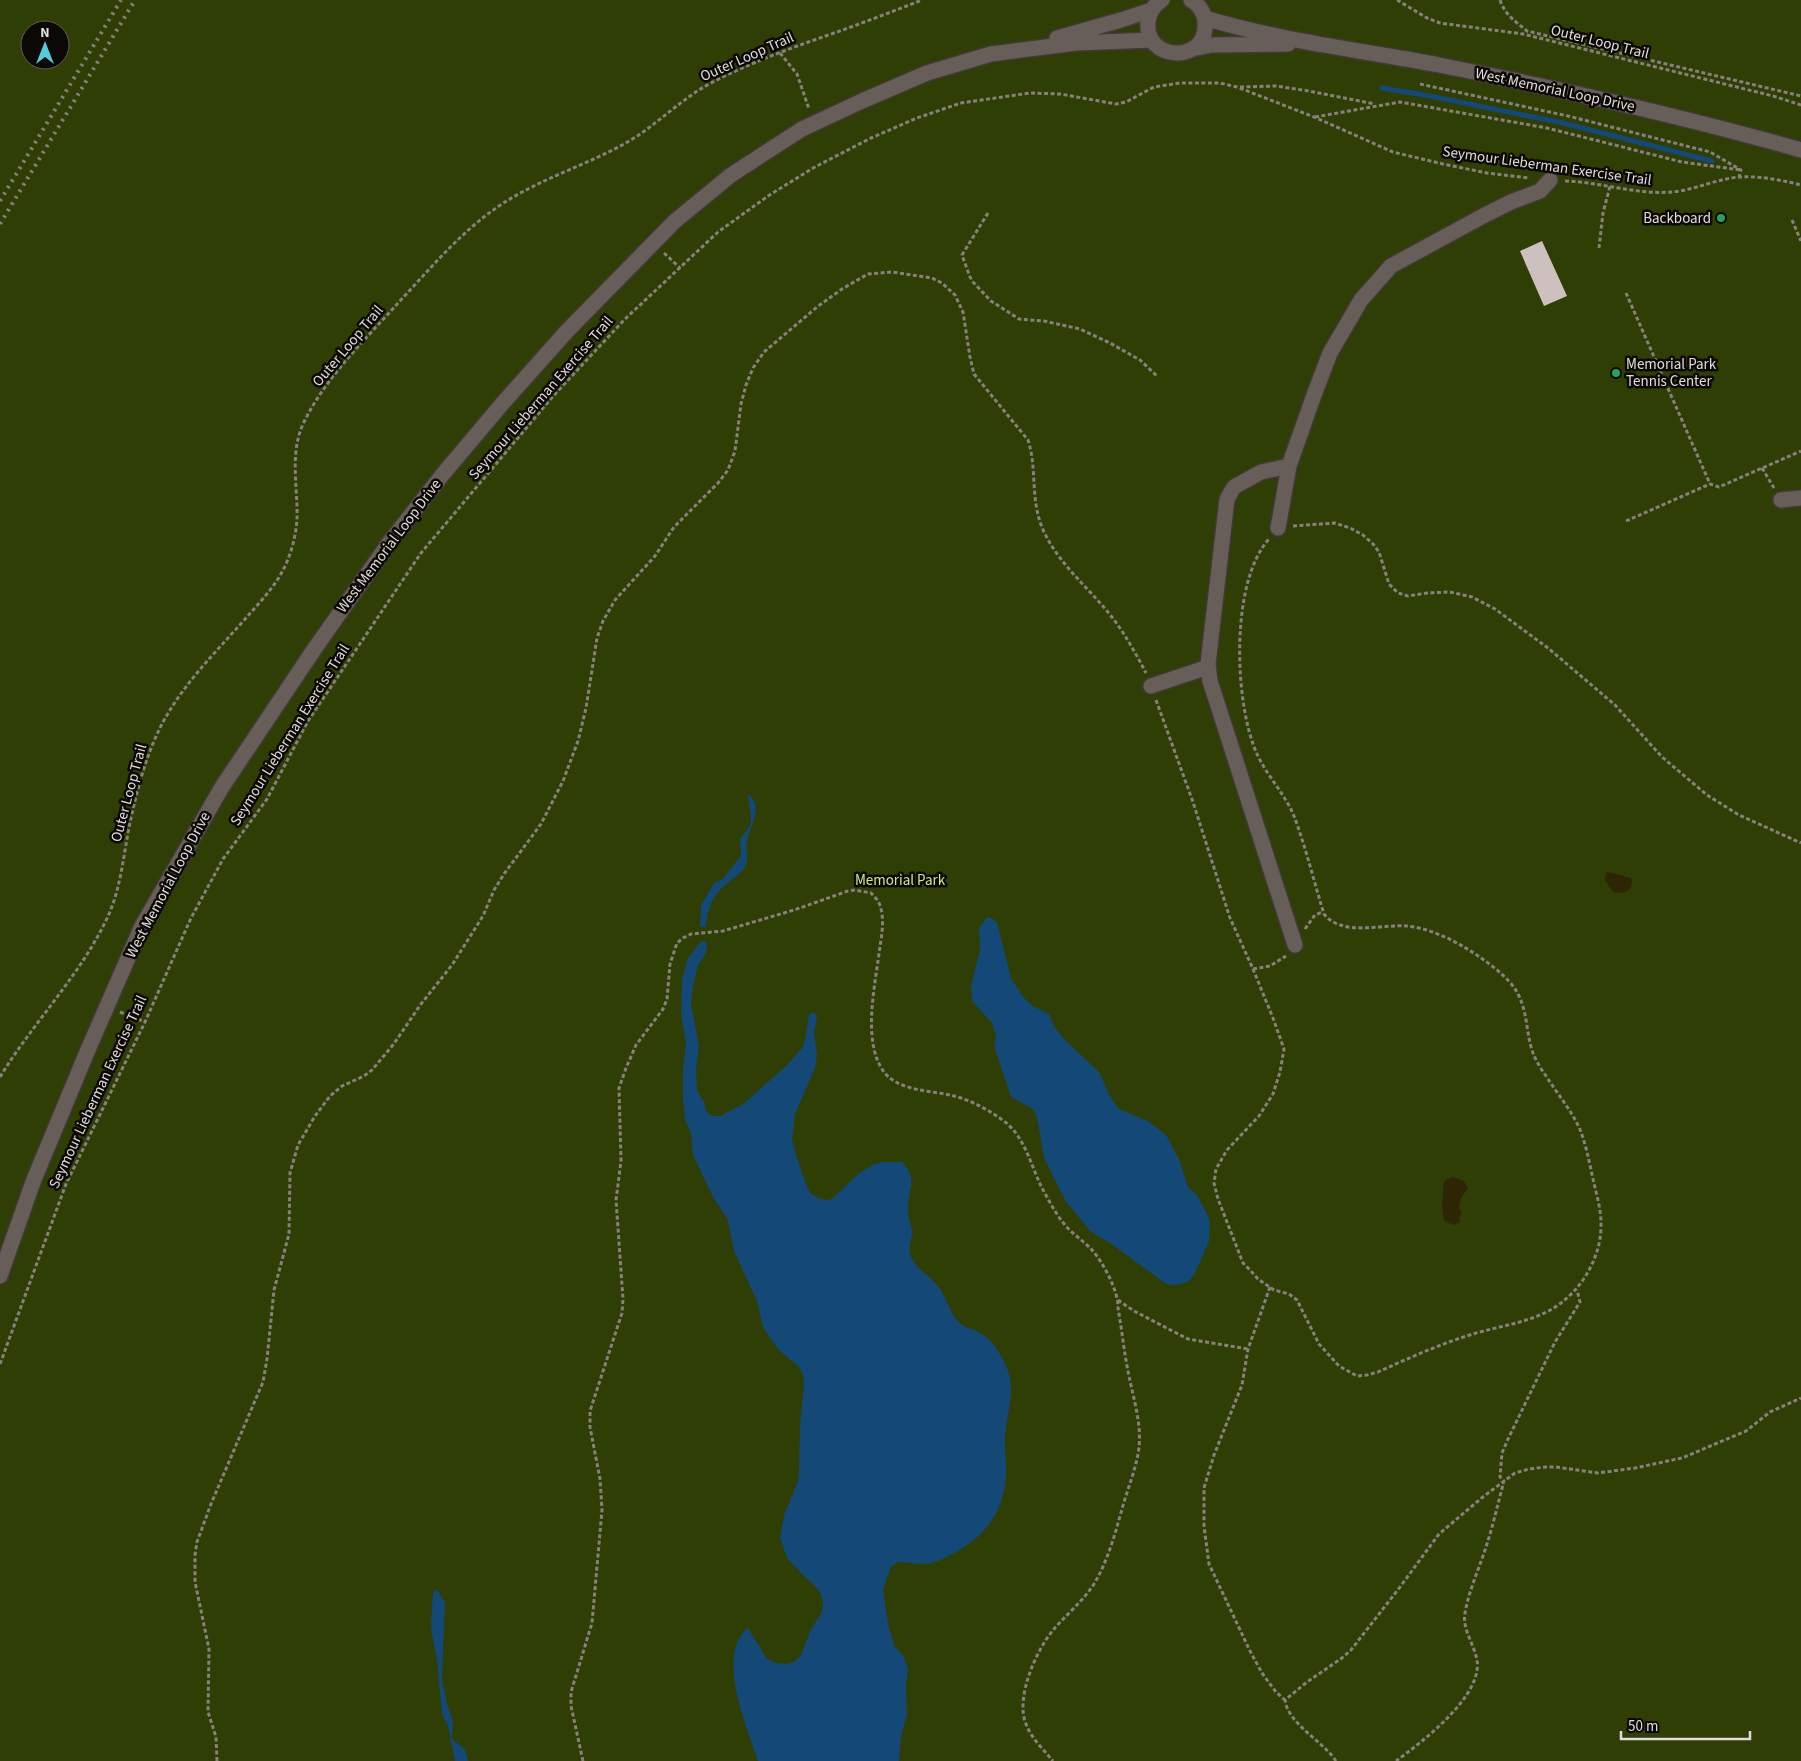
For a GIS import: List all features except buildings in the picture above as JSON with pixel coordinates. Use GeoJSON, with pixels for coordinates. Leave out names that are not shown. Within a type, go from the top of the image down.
{"type":"FeatureCollection","features":[{"type":"Feature","properties":{"kind":"street"},"geometry":{"type":"LineString","coordinates":[[1192,0],[1201,9],[1205,18],[1206,28],[1203,37],[1192,49]]}},
{"type":"Feature","properties":{"kind":"street"},"geometry":{"type":"LineString","coordinates":[[1152,40],[1147,29],[1148,19],[1157,5]]}},
{"type":"Feature","properties":{"kind":"street","name":"West Memorial Loop Drive"},"geometry":{"type":"LineString","coordinates":[[1027,48],[1072,33],[1121,20],[1157,5]]}},
{"type":"Feature","properties":{"kind":"street","name":"West Memorial Loop Drive"},"geometry":{"type":"LineString","coordinates":[[1205,18],[1307,43],[1425,62],[1544,86],[1679,117],[1801,150]]}},
{"type":"Feature","properties":{"kind":"street","name":"West Memorial Loop Drive"},"geometry":{"type":"LineString","coordinates":[[0,1276],[33,1182],[142,926],[222,787],[313,651],[389,543],[443,474],[567,331],[675,222],[730,175],[802,130],[927,73],[990,54],[1076,42],[1152,40],[1160,49],[1176,54],[1212,45],[1307,43]]}},
{"type":"Feature","properties":{"kind":"street"},"geometry":{"type":"LineString","coordinates":[[1278,528],[1289,466],[1330,353],[1361,300],[1391,266],[1483,216],[1540,191],[1550,180]]}},
{"type":"Feature","properties":{"kind":"street"},"geometry":{"type":"LineString","coordinates":[[1289,466],[1262,472],[1234,487],[1227,499],[1208,667],[1210,681],[1295,945]]}},
{"type":"Feature","properties":{"kind":"street"},"geometry":{"type":"LineString","coordinates":[[1781,500],[1801,498]]}},
{"type":"Feature","properties":{"kind":"street"},"geometry":{"type":"LineString","coordinates":[[1151,686],[1208,667]]}},
{"type":"Feature","properties":{"kind":"path","name":"Outer Loop Trail"},"geometry":{"type":"LineString","coordinates":[[0,1077],[19,1048],[79,969],[110,911],[139,788],[152,745],[163,722],[205,662],[262,600],[283,570],[291,549],[296,520],[296,445],[304,422],[335,375],[417,283],[454,244],[486,215],[519,194],[625,144],[690,96],[711,83],[780,53],[922,0]]}},
{"type":"Feature","properties":{"kind":"path","name":"Outer Loop Trail"},"geometry":{"type":"LineString","coordinates":[[1396,0],[1440,23],[1523,34],[1773,96],[1801,105]]}},
{"type":"Feature","properties":{"kind":"path"},"geometry":{"type":"LineString","coordinates":[[1500,0],[1503,9],[1509,16],[1527,31],[1801,96]]}},
{"type":"Feature","properties":{"kind":"path"},"geometry":{"type":"LineString","coordinates":[[780,53],[797,74],[814,124]]}},
{"type":"Feature","properties":{"kind":"path","name":"Seymour Lieberman Exercise Trail"},"geometry":{"type":"LineString","coordinates":[[0,1364],[66,1184],[145,1022],[191,918],[223,859],[267,799],[308,721],[421,552],[555,394],[625,319],[718,232],[768,196],[812,168],[871,138],[918,118],[961,103],[1030,93],[1060,94],[1116,104],[1126,102],[1154,87],[1180,83],[1220,83],[1237,87],[1393,152],[1487,173],[1570,181],[1647,192],[1672,192],[1739,177],[1761,178],[1801,185]]}},
{"type":"Feature","properties":{"kind":"path"},"geometry":{"type":"LineString","coordinates":[[1420,84],[1568,116],[1710,152],[1741,170]]}},
{"type":"Feature","properties":{"kind":"path"},"geometry":{"type":"LineString","coordinates":[[1237,87],[1276,86],[1378,105]]}},
{"type":"Feature","properties":{"kind":"path"},"geometry":{"type":"LineString","coordinates":[[1314,118],[1400,102],[1546,128],[1682,162],[1741,170]]}},
{"type":"Feature","properties":{"kind":"path"},"geometry":{"type":"LineString","coordinates":[[1739,177],[1741,170]]}},
{"type":"Feature","properties":{"kind":"path"},"geometry":{"type":"LineString","coordinates":[[1599,248],[1603,213],[1610,186]]}},
{"type":"Feature","properties":{"kind":"path"},"geometry":{"type":"LineString","coordinates":[[988,213],[962,254],[970,277],[991,301],[1019,320],[1044,321],[1080,330],[1110,342],[1140,360],[1158,377]]}},
{"type":"Feature","properties":{"kind":"path"},"geometry":{"type":"LineString","coordinates":[[1792,220],[1801,241]]}},
{"type":"Feature","properties":{"kind":"path"},"geometry":{"type":"LineString","coordinates":[[653,244],[680,268]]}},
{"type":"Feature","properties":{"kind":"path"},"geometry":{"type":"LineString","coordinates":[[217,1761],[216,1737],[208,1712],[209,1649],[195,1582],[195,1555],[197,1542],[211,1504],[262,1382],[267,1359],[275,1283],[289,1234],[290,1172],[298,1145],[315,1116],[330,1096],[342,1086],[364,1076],[372,1070],[393,1045],[421,1004],[452,965],[483,916],[494,890],[504,874],[541,824],[563,781],[578,741],[586,708],[597,638],[603,621],[615,600],[655,556],[674,527],[718,483],[728,470],[735,451],[741,404],[746,385],[753,368],[764,352],[816,307],[842,289],[868,274],[892,272],[932,278],[942,283],[955,295],[963,312],[974,374],[1028,440],[1032,452],[1033,484],[1038,517],[1045,533],[1066,566],[1109,613],[1132,646],[1151,686],[1193,802],[1230,918],[1253,969],[1284,1049],[1280,1072],[1273,1094],[1259,1116],[1227,1150],[1216,1169],[1214,1183],[1221,1208],[1243,1262],[1258,1279],[1274,1290],[1289,1294],[1297,1300],[1319,1344],[1339,1366],[1357,1376],[1367,1375],[1441,1344],[1539,1315],[1552,1309],[1577,1290],[1590,1270],[1602,1226],[1583,1138],[1574,1119],[1544,1074],[1533,1052],[1524,1011],[1518,994],[1502,974],[1464,947],[1420,928],[1407,926],[1357,928],[1336,924],[1324,914],[1293,815],[1257,754],[1249,730],[1240,680],[1239,654],[1243,606],[1260,548],[1278,528],[1335,523],[1363,535],[1379,552],[1390,584],[1398,593],[1408,596],[1450,592],[1472,597],[1495,609],[1548,648],[1615,705],[1662,757],[1707,795],[1739,815],[1801,843]]}},
{"type":"Feature","properties":{"kind":"path"},"geometry":{"type":"LineString","coordinates":[[1626,293],[1710,484]]}},
{"type":"Feature","properties":{"kind":"path"},"geometry":{"type":"LineString","coordinates":[[1626,521],[1710,484],[1719,487],[1801,451]]}},
{"type":"Feature","properties":{"kind":"path"},"geometry":{"type":"LineString","coordinates":[[1762,468],[1781,500]]}},
{"type":"Feature","properties":{"kind":"path"},"geometry":{"type":"LineString","coordinates":[[583,1761],[571,1706],[572,1692],[592,1623],[601,1524],[600,1479],[590,1427],[590,1411],[622,1313],[623,1299],[616,1200],[621,1160],[619,1088],[636,1045],[663,1009],[667,999],[670,964],[677,943],[691,934],[723,931],[855,890],[871,893],[881,907],[882,918],[872,1025],[874,1050],[884,1072],[902,1085],[966,1100],[992,1113],[1013,1129],[1020,1139],[1041,1185],[1057,1214],[1066,1226],[1099,1259],[1118,1300],[1126,1363],[1140,1433],[1140,1444],[1116,1531],[1100,1573],[1086,1595],[1046,1640],[1037,1653],[1030,1671],[1023,1704],[1024,1719],[1031,1734],[1053,1761]]}},
{"type":"Feature","properties":{"kind":"path"},"geometry":{"type":"LineString","coordinates":[[106,1007],[145,1022]]}},
{"type":"Feature","properties":{"kind":"path"},"geometry":{"type":"LineString","coordinates":[[1270,1287],[1248,1349],[1242,1385],[1217,1446],[1204,1488],[1204,1526],[1209,1564],[1258,1666],[1276,1692],[1285,1700],[1288,1712],[1296,1723],[1319,1742],[1336,1761]]}},
{"type":"Feature","properties":{"kind":"path"},"geometry":{"type":"LineString","coordinates":[[1504,1481],[1500,1477],[1502,1453],[1556,1342],[1580,1302],[1577,1290]]}},
{"type":"Feature","properties":{"kind":"path"},"geometry":{"type":"LineString","coordinates":[[1118,1300],[1134,1311],[1188,1339],[1248,1349]]}},
{"type":"Feature","properties":{"kind":"path"},"geometry":{"type":"LineString","coordinates":[[1285,1700],[1351,1650],[1439,1534],[1466,1510],[1515,1473],[1529,1468],[1556,1466],[1598,1473],[1635,1468],[1682,1458],[1746,1431],[1770,1412],[1801,1398]]}},
{"type":"Feature","properties":{"kind":"path"},"geometry":{"type":"LineString","coordinates":[[1396,1761],[1457,1709],[1474,1679],[1477,1670],[1477,1660],[1464,1620],[1467,1601],[1492,1529],[1504,1481]]}},
{"type":"Feature","properties":{"kind":"green space","name":"Memorial Park"},"geometry":{"type":"Polygon","coordinates":[[[0,0],[1801,0],[1801,1761],[0,1761],[0,0]]]}},
{"type":"Feature","properties":{"kind":"sand"},"geometry":{"type":"Polygon","coordinates":[[[1606,873],[1631,878],[1630,889],[1624,892],[1613,892],[1605,880],[1606,873]]]}},
{"type":"Feature","properties":{"kind":"sand"},"geometry":{"type":"Polygon","coordinates":[[[1453,1177],[1464,1181],[1468,1188],[1462,1197],[1459,1207],[1462,1213],[1459,1218],[1460,1222],[1454,1225],[1444,1221],[1442,1206],[1444,1182],[1453,1177]]]}},
{"type":"Feature","properties":{"kind":"water"},"geometry":{"type":"Polygon","coordinates":[[[748,794],[753,799],[756,811],[747,841],[746,865],[741,872],[718,892],[709,910],[705,924],[707,927],[700,927],[701,905],[714,883],[723,879],[741,855],[740,839],[750,826],[751,817],[748,794]]]}},
{"type":"Feature","properties":{"kind":"water"},"geometry":{"type":"Polygon","coordinates":[[[986,918],[992,918],[997,923],[1011,978],[1024,998],[1033,1006],[1049,1014],[1055,1028],[1064,1039],[1099,1072],[1111,1098],[1119,1109],[1148,1121],[1166,1135],[1179,1159],[1188,1187],[1197,1195],[1210,1223],[1209,1241],[1195,1273],[1188,1282],[1177,1285],[1166,1284],[1110,1243],[1090,1231],[1065,1200],[1044,1158],[1037,1117],[1033,1109],[1011,1097],[994,1046],[996,1036],[992,1023],[972,1001],[971,986],[980,950],[979,928],[986,918]]]}},
{"type":"Feature","properties":{"kind":"water"},"geometry":{"type":"Polygon","coordinates":[[[704,941],[707,943],[706,953],[698,965],[691,1003],[699,1047],[696,1069],[697,1090],[704,1102],[706,1111],[712,1116],[720,1116],[743,1104],[786,1066],[802,1048],[809,1015],[815,1013],[817,1017],[814,1032],[817,1055],[815,1068],[795,1114],[792,1139],[807,1187],[811,1194],[819,1198],[825,1200],[832,1199],[858,1174],[872,1165],[880,1162],[902,1162],[910,1175],[911,1181],[908,1214],[912,1230],[910,1249],[912,1259],[938,1286],[958,1321],[963,1326],[982,1334],[991,1342],[1008,1371],[1011,1391],[1005,1435],[1006,1477],[997,1512],[976,1538],[956,1552],[928,1564],[898,1562],[891,1567],[883,1589],[888,1624],[895,1647],[903,1655],[908,1669],[906,1687],[907,1715],[901,1736],[899,1761],[758,1761],[736,1692],[734,1655],[739,1640],[748,1628],[767,1659],[776,1663],[787,1664],[795,1661],[801,1655],[811,1629],[822,1612],[823,1603],[821,1594],[816,1587],[787,1558],[780,1538],[784,1515],[798,1481],[800,1425],[804,1386],[803,1375],[799,1367],[781,1352],[763,1327],[757,1301],[734,1251],[728,1220],[713,1197],[693,1155],[691,1133],[685,1120],[683,1067],[686,1044],[681,1014],[682,980],[687,960],[700,942],[704,941]]]}},
{"type":"Feature","properties":{"kind":"water"},"geometry":{"type":"Polygon","coordinates":[[[437,1589],[445,1603],[442,1678],[447,1704],[453,1721],[452,1739],[465,1749],[468,1761],[455,1761],[448,1726],[442,1714],[431,1622],[433,1593],[437,1589]]]}},
{"type":"Feature","properties":{"kind":"waterway"},"geometry":{"type":"LineString","coordinates":[[1382,88],[1563,123],[1712,161]]}},
{"type":"Feature","properties":{"kind":"railway"},"geometry":{"type":"LineString","coordinates":[[0,201],[121,0]]}},
{"type":"Feature","properties":{"kind":"railway"},"geometry":{"type":"LineString","coordinates":[[0,224],[135,0]]}},
{"type":"Feature","properties":{"kind":"place","name":"Backboard"},"geometry":{"type":"Point","coordinates":[1721,218]}},
{"type":"Feature","properties":{"kind":"place","name":"Memorial Park Tennis Center"},"geometry":{"type":"Point","coordinates":[1616,373]}}]}
